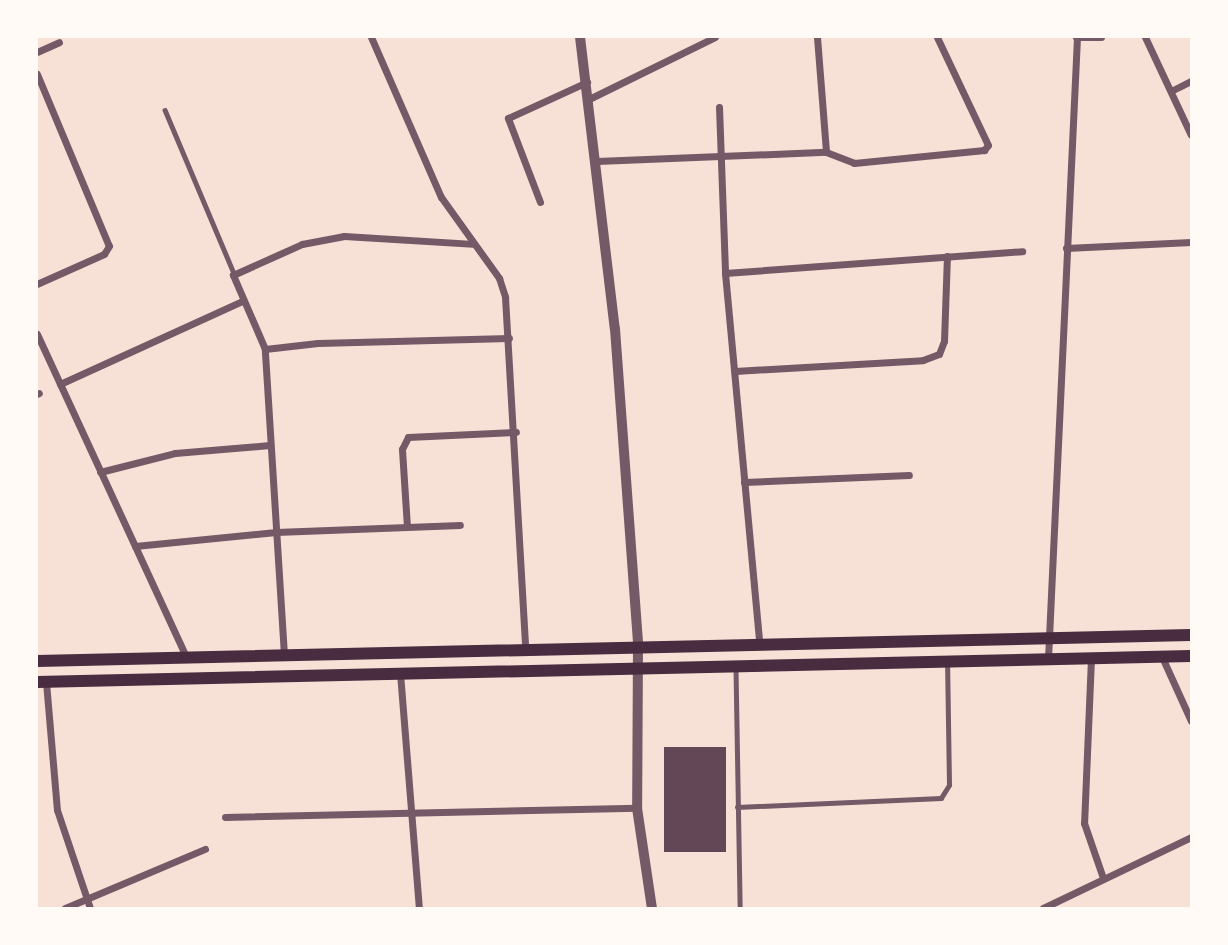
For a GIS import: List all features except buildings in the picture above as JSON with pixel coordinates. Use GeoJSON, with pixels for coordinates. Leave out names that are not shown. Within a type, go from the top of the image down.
{"type":"FeatureCollection","features":[{"type":"Feature","properties":{"kind":"main road"},"geometry":{"type":"LineString","coordinates":[[37,661],[638,645],[1191,635]]}},
{"type":"Feature","properties":{"kind":"main road"},"geometry":{"type":"LineString","coordinates":[[41,682],[638,666],[1191,656]]}},
{"type":"Feature","properties":{"kind":"street"},"geometry":{"type":"LineString","coordinates":[[371,37],[441,197],[503,287],[516,432],[524,649]]}},
{"type":"Feature","properties":{"kind":"street"},"geometry":{"type":"LineString","coordinates":[[580,37],[591,98],[615,329],[638,645],[636,808],[652,908]]}},
{"type":"Feature","properties":{"kind":"street"},"geometry":{"type":"LineString","coordinates":[[591,98],[715,37]]}},
{"type":"Feature","properties":{"kind":"street"},"geometry":{"type":"LineString","coordinates":[[817,37],[826,152]]}},
{"type":"Feature","properties":{"kind":"street"},"geometry":{"type":"LineString","coordinates":[[597,162],[826,152],[854,163],[987,148],[937,37]]}},
{"type":"Feature","properties":{"kind":"street"},"geometry":{"type":"LineString","coordinates":[[1048,659],[1076,37],[1101,37]]}},
{"type":"Feature","properties":{"kind":"street"},"geometry":{"type":"LineString","coordinates":[[1145,37],[1191,135]]}},
{"type":"Feature","properties":{"kind":"street"},"geometry":{"type":"LineString","coordinates":[[38,50],[59,42]]}},
{"type":"Feature","properties":{"kind":"street"},"geometry":{"type":"LineString","coordinates":[[37,74],[109,246],[104,254],[37,284]]}},
{"type":"Feature","properties":{"kind":"street"},"geometry":{"type":"LineString","coordinates":[[1171,91],[1191,81]]}},
{"type":"Feature","properties":{"kind":"street"},"geometry":{"type":"LineString","coordinates":[[540,202],[508,118],[588,82]]}},
{"type":"Feature","properties":{"kind":"street"},"geometry":{"type":"LineString","coordinates":[[719,107],[725,273],[759,643]]}},
{"type":"Feature","properties":{"kind":"street"},"geometry":{"type":"LineString","coordinates":[[284,654],[265,349],[242,301],[234,273],[302,244],[344,236],[473,244]]}},
{"type":"Feature","properties":{"kind":"street"},"geometry":{"type":"LineString","coordinates":[[1066,248],[1191,242]]}},
{"type":"Feature","properties":{"kind":"street"},"geometry":{"type":"LineString","coordinates":[[725,273],[1022,251]]}},
{"type":"Feature","properties":{"kind":"street"},"geometry":{"type":"LineString","coordinates":[[735,371],[923,360],[939,354],[944,341],[947,256]]}},
{"type":"Feature","properties":{"kind":"street"},"geometry":{"type":"LineString","coordinates":[[60,384],[242,301]]}},
{"type":"Feature","properties":{"kind":"street"},"geometry":{"type":"LineString","coordinates":[[37,334],[186,658]]}},
{"type":"Feature","properties":{"kind":"street"},"geometry":{"type":"LineString","coordinates":[[265,349],[318,343],[509,338]]}},
{"type":"Feature","properties":{"kind":"street"},"geometry":{"type":"LineString","coordinates":[[407,527],[402,449],[408,437],[516,432]]}},
{"type":"Feature","properties":{"kind":"street"},"geometry":{"type":"LineString","coordinates":[[100,472],[175,453],[270,445]]}},
{"type":"Feature","properties":{"kind":"street"},"geometry":{"type":"LineString","coordinates":[[744,482],[909,475]]}},
{"type":"Feature","properties":{"kind":"street"},"geometry":{"type":"LineString","coordinates":[[135,547],[276,532],[460,525]]}},
{"type":"Feature","properties":{"kind":"street"},"geometry":{"type":"LineString","coordinates":[[1162,657],[1191,721]]}},
{"type":"Feature","properties":{"kind":"street"},"geometry":{"type":"LineString","coordinates":[[1091,658],[1084,823],[1103,878]]}},
{"type":"Feature","properties":{"kind":"street"},"geometry":{"type":"LineString","coordinates":[[400,673],[419,908]]}},
{"type":"Feature","properties":{"kind":"street"},"geometry":{"type":"LineString","coordinates":[[41,682],[57,810],[90,908]]}},
{"type":"Feature","properties":{"kind":"street"},"geometry":{"type":"LineString","coordinates":[[225,817],[636,808]]}},
{"type":"Feature","properties":{"kind":"street"},"geometry":{"type":"LineString","coordinates":[[1043,908],[1191,837]]}},
{"type":"Feature","properties":{"kind":"street"},"geometry":{"type":"LineString","coordinates":[[65,908],[205,849]]}},
{"type":"Feature","properties":{"kind":"lane"},"geometry":{"type":"LineString","coordinates":[[165,110],[234,273]]}},
{"type":"Feature","properties":{"kind":"lane"},"geometry":{"type":"LineString","coordinates":[[737,807],[941,798],[949,785],[947,661]]}},
{"type":"Feature","properties":{"kind":"lane"},"geometry":{"type":"LineString","coordinates":[[736,665],[740,908]]}}]}
